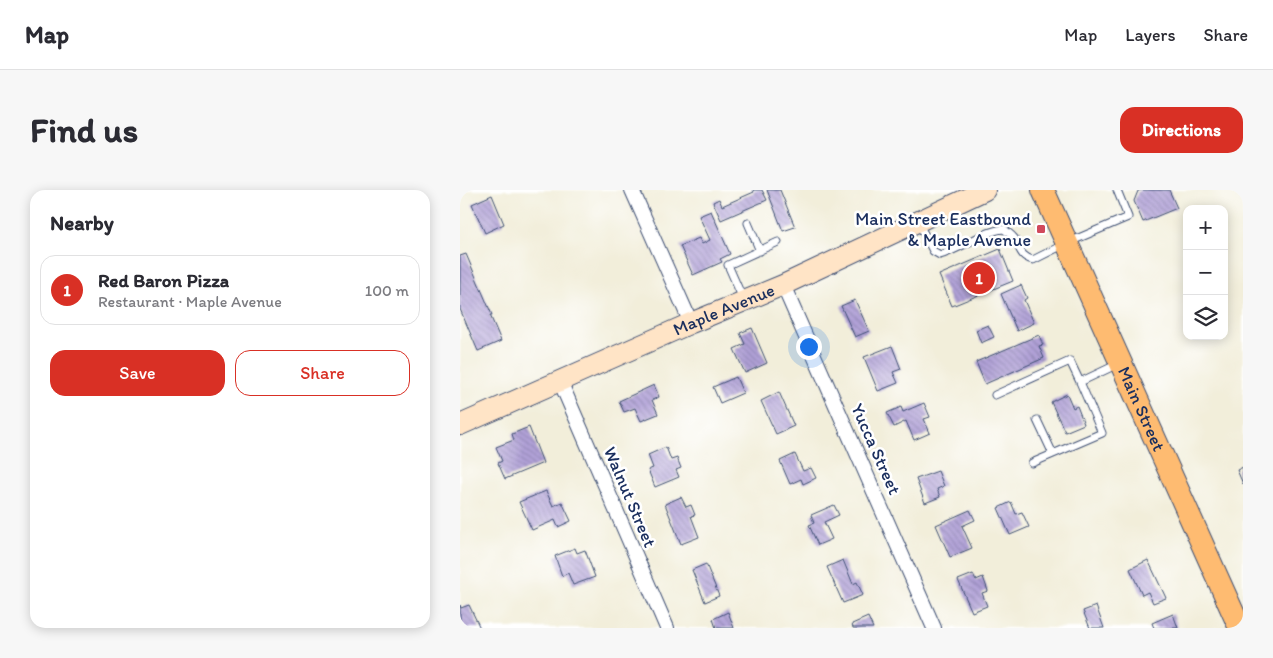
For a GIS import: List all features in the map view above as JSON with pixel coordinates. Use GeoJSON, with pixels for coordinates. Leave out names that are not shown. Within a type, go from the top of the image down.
{"type":"FeatureCollection","features":[{"type":"Feature","properties":{"kind":"main road","name":"Main Street"},"geometry":{"type":"LineString","coordinates":[[1043,190],[1240,628]]}},
{"type":"Feature","properties":{"kind":"street"},"geometry":{"type":"LineString","coordinates":[[632,190],[691,323]]}},
{"type":"Feature","properties":{"kind":"street","name":"Maple Avenue"},"geometry":{"type":"LineString","coordinates":[[460,425],[691,323],[783,285],[985,190]]}},
{"type":"Feature","properties":{"kind":"street","name":"Yucca Street"},"geometry":{"type":"LineString","coordinates":[[783,285],[934,628]]}},
{"type":"Feature","properties":{"kind":"street","name":"Walnut Street"},"geometry":{"type":"LineString","coordinates":[[560,380],[667,628]]}},
{"type":"Feature","properties":{"kind":"lane"},"geometry":{"type":"LineString","coordinates":[[918,222],[933,251],[940,255],[997,230],[1004,229],[1013,236],[1021,253],[1026,258],[1033,260],[1128,217],[1117,190]]}},
{"type":"Feature","properties":{"kind":"lane"},"geometry":{"type":"LineString","coordinates":[[748,223],[760,251]]}},
{"type":"Feature","properties":{"kind":"lane"},"geometry":{"type":"LineString","coordinates":[[744,301],[728,265],[778,242]]}},
{"type":"Feature","properties":{"kind":"lane"},"geometry":{"type":"LineString","coordinates":[[994,396],[1070,361],[1102,433],[1032,463]]}},
{"type":"Feature","properties":{"kind":"lane"},"geometry":{"type":"LineString","coordinates":[[1080,382],[1121,362]]}},
{"type":"Feature","properties":{"kind":"lane"},"geometry":{"type":"LineString","coordinates":[[1037,420],[1052,454]]}},
{"type":"Feature","properties":{"kind":"building"},"geometry":{"type":"Polygon","coordinates":[[[753,190],[762,190],[767,200],[721,220],[713,202],[719,199],[722,206],[754,192],[753,190]]]}},
{"type":"Feature","properties":{"kind":"building"},"geometry":{"type":"Polygon","coordinates":[[[767,190],[780,190],[795,227],[783,231],[767,190]]]}},
{"type":"Feature","properties":{"kind":"building"},"geometry":{"type":"Polygon","coordinates":[[[1169,190],[1177,208],[1143,222],[1134,201],[1138,191],[1169,190]]]}},
{"type":"Feature","properties":{"kind":"building"},"geometry":{"type":"Polygon","coordinates":[[[492,195],[504,224],[485,233],[472,204],[492,195]]]}},
{"type":"Feature","properties":{"kind":"building"},"geometry":{"type":"Polygon","coordinates":[[[711,211],[730,254],[720,259],[722,262],[693,275],[680,246],[699,238],[702,244],[710,240],[699,216],[711,211]]]}},
{"type":"Feature","properties":{"kind":"building"},"geometry":{"type":"Polygon","coordinates":[[[1000,249],[1013,281],[952,306],[939,275],[1000,249]]]}},
{"type":"Feature","properties":{"kind":"building"},"geometry":{"type":"Polygon","coordinates":[[[466,254],[501,341],[478,351],[460,309],[460,256],[466,254]]]}},
{"type":"Feature","properties":{"kind":"building"},"geometry":{"type":"Polygon","coordinates":[[[1021,285],[1027,298],[1024,300],[1034,323],[1017,331],[1001,294],[1021,285]]]}},
{"type":"Feature","properties":{"kind":"building"},"geometry":{"type":"Polygon","coordinates":[[[855,300],[869,331],[855,337],[841,306],[855,300]]]}},
{"type":"Feature","properties":{"kind":"building"},"geometry":{"type":"Polygon","coordinates":[[[988,325],[994,337],[981,343],[976,330],[988,325]]]}},
{"type":"Feature","properties":{"kind":"building"},"geometry":{"type":"Polygon","coordinates":[[[752,328],[767,363],[745,373],[734,349],[745,344],[740,333],[752,328]]]}},
{"type":"Feature","properties":{"kind":"building"},"geometry":{"type":"Polygon","coordinates":[[[1039,335],[1043,345],[1039,346],[1044,358],[985,384],[976,362],[1039,335]]]}},
{"type":"Feature","properties":{"kind":"building"},"geometry":{"type":"Polygon","coordinates":[[[892,346],[901,369],[893,372],[898,383],[878,391],[864,357],[892,346]]]}},
{"type":"Feature","properties":{"kind":"building"},"geometry":{"type":"Polygon","coordinates":[[[736,377],[743,393],[720,403],[713,387],[736,377]]]}},
{"type":"Feature","properties":{"kind":"building"},"geometry":{"type":"Polygon","coordinates":[[[654,385],[659,397],[652,400],[658,414],[641,421],[635,408],[624,412],[619,401],[654,385]]]}},
{"type":"Feature","properties":{"kind":"building"},"geometry":{"type":"Polygon","coordinates":[[[779,392],[794,426],[776,434],[761,401],[779,392]]]}},
{"type":"Feature","properties":{"kind":"building"},"geometry":{"type":"Polygon","coordinates":[[[1067,394],[1073,408],[1077,406],[1084,424],[1065,432],[1051,402],[1067,394]]]}},
{"type":"Feature","properties":{"kind":"building"},"geometry":{"type":"Polygon","coordinates":[[[924,403],[930,417],[924,419],[930,433],[914,440],[906,421],[894,427],[887,413],[901,407],[903,412],[924,403]]]}},
{"type":"Feature","properties":{"kind":"building"},"geometry":{"type":"Polygon","coordinates":[[[529,427],[543,463],[505,479],[498,463],[502,461],[496,447],[514,440],[512,434],[529,427]]]}},
{"type":"Feature","properties":{"kind":"building"},"geometry":{"type":"Polygon","coordinates":[[[666,447],[671,460],[677,458],[681,468],[676,470],[679,477],[655,487],[648,470],[653,468],[648,455],[666,447]]]}},
{"type":"Feature","properties":{"kind":"building"},"geometry":{"type":"Polygon","coordinates":[[[795,454],[803,471],[811,468],[816,478],[803,484],[801,479],[790,484],[780,461],[795,454]]]}},
{"type":"Feature","properties":{"kind":"building"},"geometry":{"type":"Polygon","coordinates":[[[1243,467],[1243,484],[1237,470],[1243,467]]]}},
{"type":"Feature","properties":{"kind":"building"},"geometry":{"type":"Polygon","coordinates":[[[938,471],[944,486],[937,489],[940,497],[925,503],[916,479],[938,471]]]}},
{"type":"Feature","properties":{"kind":"building"},"geometry":{"type":"Polygon","coordinates":[[[546,491],[553,506],[562,502],[571,521],[558,527],[555,520],[532,530],[519,502],[546,491]]]}},
{"type":"Feature","properties":{"kind":"building"},"geometry":{"type":"Polygon","coordinates":[[[681,497],[686,507],[691,505],[695,515],[691,516],[699,537],[681,544],[665,504],[681,497]]]}},
{"type":"Feature","properties":{"kind":"building"},"geometry":{"type":"Polygon","coordinates":[[[1011,502],[1016,514],[1022,512],[1029,527],[1010,535],[998,508],[1011,502]]]}},
{"type":"Feature","properties":{"kind":"building"},"geometry":{"type":"Polygon","coordinates":[[[834,505],[839,515],[824,522],[832,539],[818,545],[809,525],[814,523],[811,515],[834,505]]]}},
{"type":"Feature","properties":{"kind":"building"},"geometry":{"type":"Polygon","coordinates":[[[970,510],[975,520],[962,526],[972,548],[950,557],[936,525],[970,510]]]}},
{"type":"Feature","properties":{"kind":"building"},"geometry":{"type":"Polygon","coordinates":[[[575,548],[577,553],[585,550],[595,577],[573,585],[568,573],[562,576],[555,556],[575,548]]]}},
{"type":"Feature","properties":{"kind":"building"},"geometry":{"type":"Polygon","coordinates":[[[843,560],[853,584],[857,582],[863,595],[843,603],[827,567],[843,560]]]}},
{"type":"Feature","properties":{"kind":"building"},"geometry":{"type":"Polygon","coordinates":[[[1148,560],[1166,598],[1153,603],[1148,592],[1142,595],[1130,569],[1148,560]]]}},
{"type":"Feature","properties":{"kind":"building"},"geometry":{"type":"Polygon","coordinates":[[[706,564],[719,596],[705,602],[692,570],[706,564]]]}},
{"type":"Feature","properties":{"kind":"building"},"geometry":{"type":"Polygon","coordinates":[[[973,574],[976,580],[983,577],[988,591],[982,593],[987,606],[972,612],[958,580],[973,574]]]}},
{"type":"Feature","properties":{"kind":"building"},"geometry":{"type":"Polygon","coordinates":[[[460,605],[461,608],[469,605],[480,628],[460,628],[460,605]]]}},
{"type":"Feature","properties":{"kind":"building"},"geometry":{"type":"Polygon","coordinates":[[[1096,606],[1104,628],[1090,628],[1083,611],[1096,606]]]}},
{"type":"Feature","properties":{"kind":"building"},"geometry":{"type":"Polygon","coordinates":[[[728,612],[734,628],[716,628],[713,619],[728,612]]]}},
{"type":"Feature","properties":{"kind":"building"},"geometry":{"type":"Polygon","coordinates":[[[1173,614],[1178,628],[1154,628],[1152,623],[1173,614]]]}},
{"type":"Feature","properties":{"kind":"building"},"geometry":{"type":"Polygon","coordinates":[[[868,617],[873,628],[853,628],[852,624],[868,617]]]}},
{"type":"Feature","properties":{"kind":"place","name":"Main Street Eastbound & Maple Avenue"},"geometry":{"type":"Point","coordinates":[1041,229]}},
{"type":"Feature","properties":{"kind":"place","name":"Red Baron Pizza"},"geometry":{"type":"Point","coordinates":[979,278]}}]}
